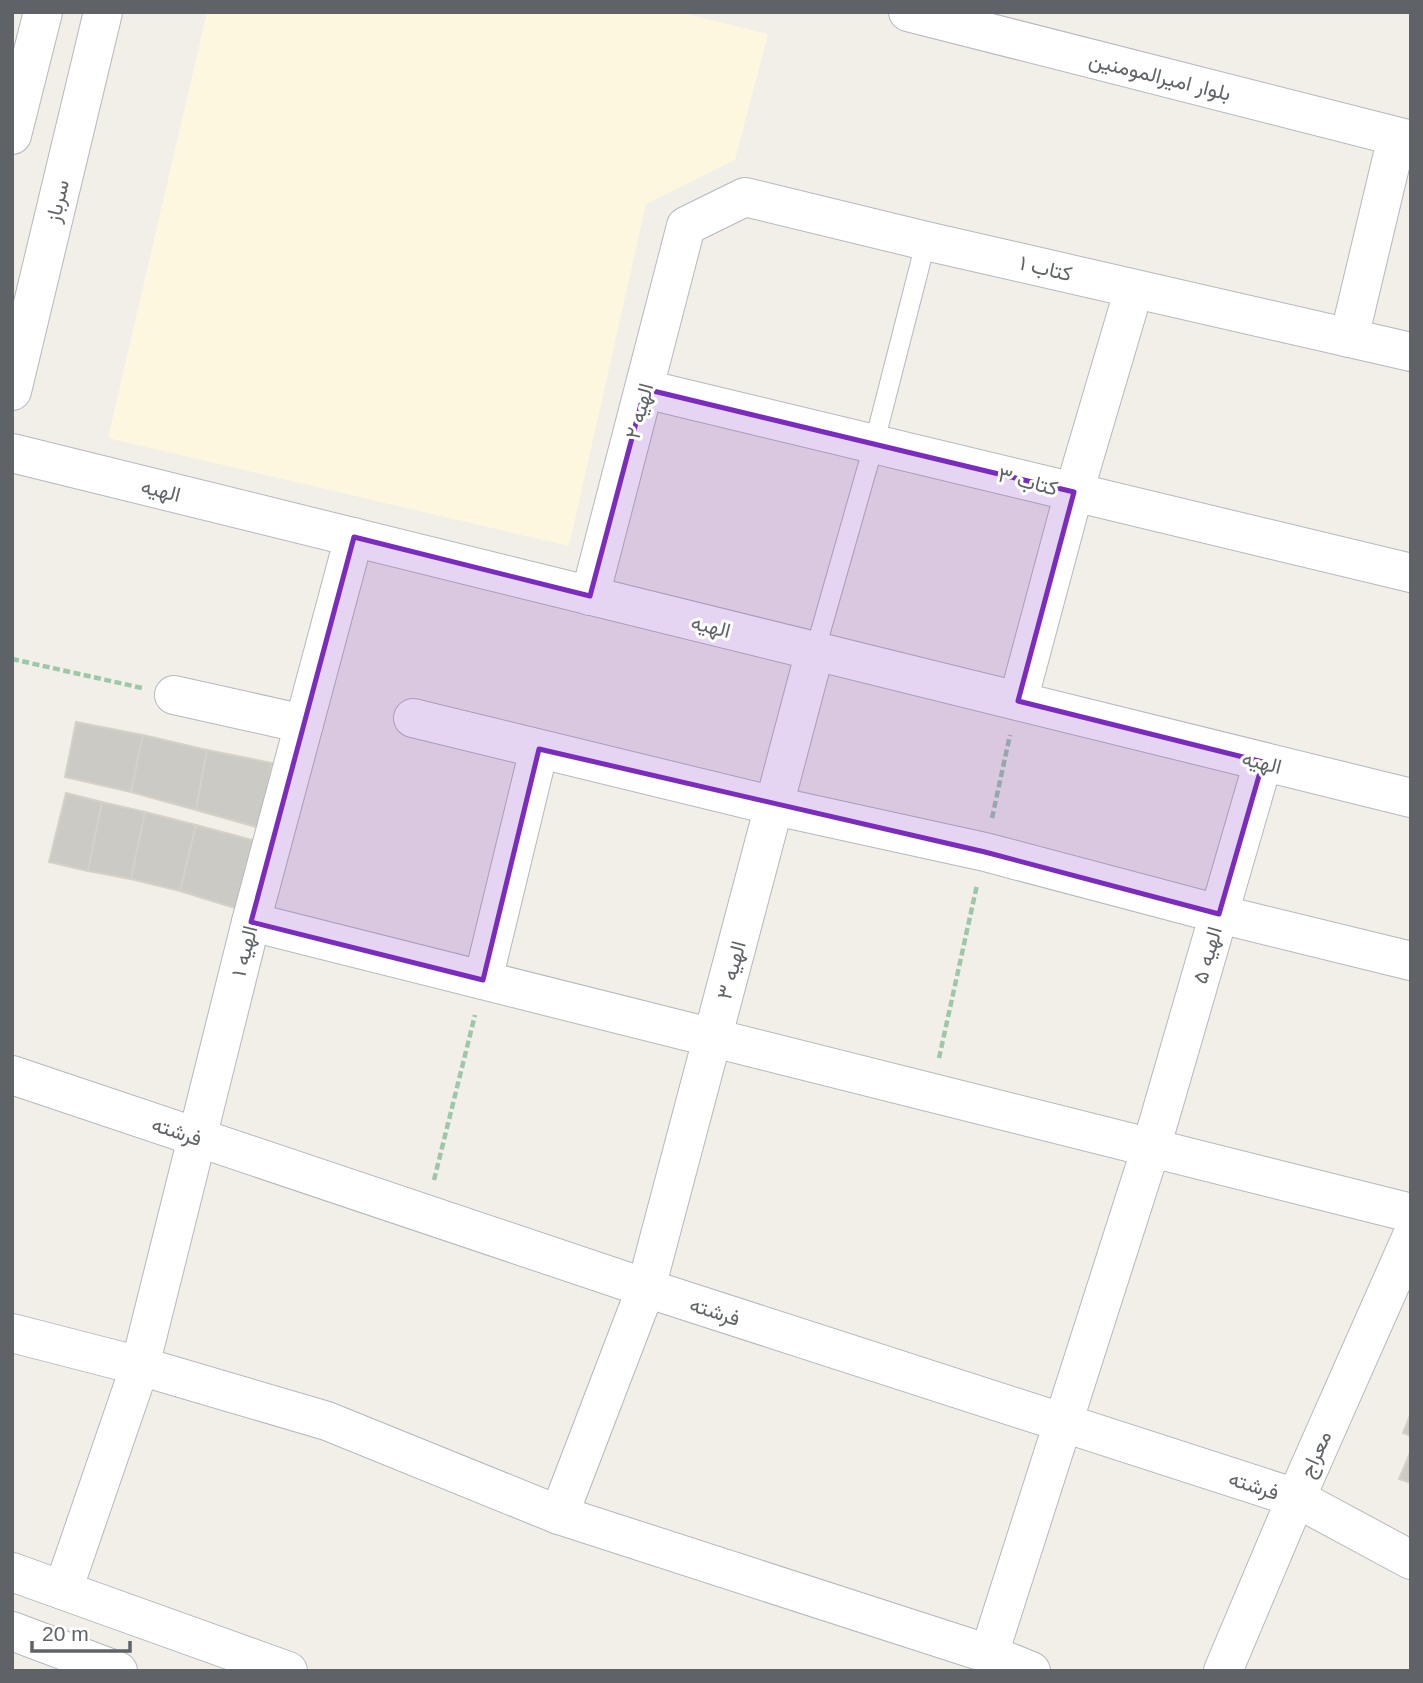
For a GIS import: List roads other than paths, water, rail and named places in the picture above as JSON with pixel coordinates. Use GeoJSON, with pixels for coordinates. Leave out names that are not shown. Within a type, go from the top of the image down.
{"type":"FeatureCollection","features":[{"type":"Feature","properties":{"kind":"street"},"geometry":{"type":"LineString","coordinates":[[12,135],[43,12]]}},
{"type":"Feature","properties":{"kind":"street","name":"سرباز"},"geometry":{"type":"LineString","coordinates":[[12,391],[103,12]]}},
{"type":"Feature","properties":{"kind":"street","name":"بلوار امیرالمومنین"},"geometry":{"type":"LineString","coordinates":[[908,12],[1404,138]]}},
{"type":"Feature","properties":{"kind":"street"},"geometry":{"type":"LineString","coordinates":[[1349,338],[1404,138]]}},
{"type":"Feature","properties":{"kind":"street","name":"کتاب ۱"},"geometry":{"type":"LineString","coordinates":[[686,226],[745,197],[1411,352]]}},
{"type":"Feature","properties":{"kind":"street","name":"الهیه ۲"},"geometry":{"type":"LineString","coordinates":[[590,596],[686,226]]}},
{"type":"Feature","properties":{"kind":"street"},"geometry":{"type":"LineString","coordinates":[[1018,701],[1074,492],[1134,289]]}},
{"type":"Feature","properties":{"kind":"street","name":"کتاب ۳"},"geometry":{"type":"LineString","coordinates":[[645,390],[1411,573]]}},
{"type":"Feature","properties":{"kind":"street","name":"الهیه"},"geometry":{"type":"LineString","coordinates":[[12,453],[1411,798]]}},
{"type":"Feature","properties":{"kind":"street","name":"الهیه ۱"},"geometry":{"type":"LineString","coordinates":[[63,1590],[140,1366],[251,922],[354,537]]}},
{"type":"Feature","properties":{"kind":"street","name":"الهیه ۳"},"geometry":{"type":"LineString","coordinates":[[559,1515],[646,1288],[816,652]]}},
{"type":"Feature","properties":{"kind":"street"},"geometry":{"type":"LineString","coordinates":[[174,695],[304,724]]}},
{"type":"Feature","properties":{"kind":"street"},"geometry":{"type":"LineString","coordinates":[[413,718],[775,806],[985,852],[1411,961]]}},
{"type":"Feature","properties":{"kind":"street"},"geometry":{"type":"LineString","coordinates":[[483,980],[540,749]]}},
{"type":"Feature","properties":{"kind":"street","name":"الهیه ۵"},"geometry":{"type":"LineString","coordinates":[[989,1654],[1151,1148],[1263,762]]}},
{"type":"Feature","properties":{"kind":"street"},"geometry":{"type":"LineString","coordinates":[[251,922],[1411,1213]]}},
{"type":"Feature","properties":{"kind":"street","name":"فرشته"},"geometry":{"type":"LineString","coordinates":[[12,1075],[646,1288],[1296,1498],[1411,1560]]}},
{"type":"Feature","properties":{"kind":"street","name":"معراج"},"geometry":{"type":"LineString","coordinates":[[1223,1671],[1411,1238]]}},
{"type":"Feature","properties":{"kind":"street"},"geometry":{"type":"LineString","coordinates":[[12,1333],[140,1366],[327,1421],[559,1515],[989,1654],[1031,1671]]}},
{"type":"Feature","properties":{"kind":"street"},"geometry":{"type":"LineString","coordinates":[[12,1573],[288,1671]]}},
{"type":"Feature","properties":{"kind":"street"},"geometry":{"type":"LineString","coordinates":[[12,1631],[118,1671]]}},
{"type":"Feature","properties":{"kind":"lane"},"geometry":{"type":"LineString","coordinates":[[816,652],[874,444],[926,241]]}}]}
